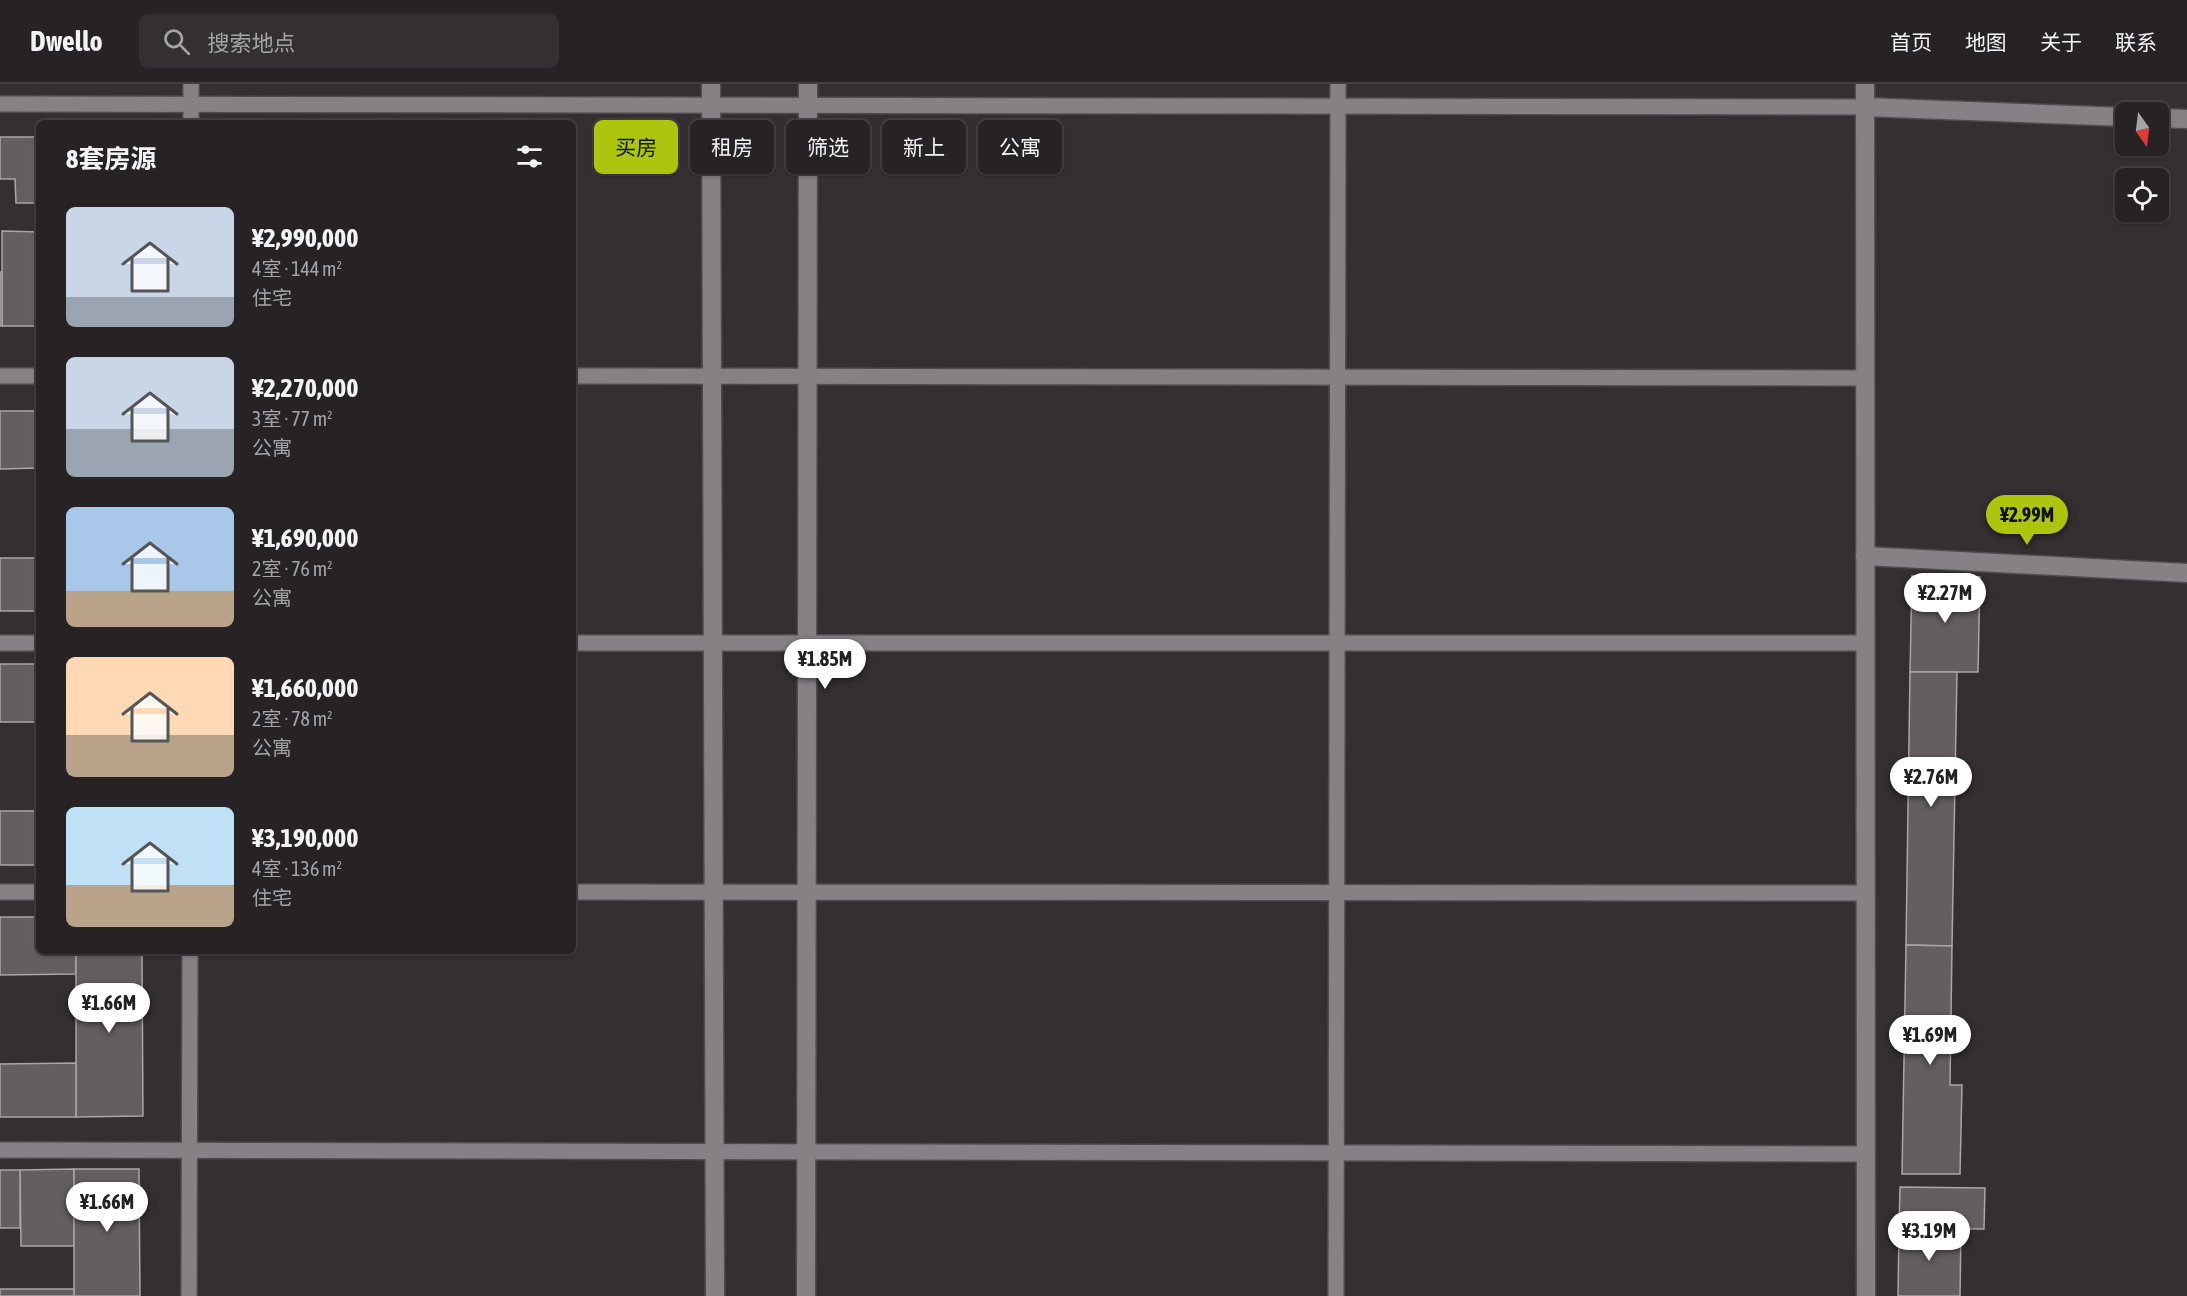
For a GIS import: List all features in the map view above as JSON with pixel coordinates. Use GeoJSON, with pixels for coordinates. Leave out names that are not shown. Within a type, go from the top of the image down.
{"type":"FeatureCollection","features":[{"type":"Feature","properties":{"kind":"street"},"geometry":{"type":"LineString","coordinates":[[711,84],[715,1296]]}},
{"type":"Feature","properties":{"kind":"street"},"geometry":{"type":"LineString","coordinates":[[806,1296],[808,84]]}},
{"type":"Feature","properties":{"kind":"street"},"geometry":{"type":"LineString","coordinates":[[1865,84],[1866,1296]]}},
{"type":"Feature","properties":{"kind":"street"},"geometry":{"type":"LineString","coordinates":[[1865,107],[2115,117]]}},
{"type":"Feature","properties":{"kind":"street"},"geometry":{"type":"LineString","coordinates":[[2169,118],[2187,119]]}},
{"type":"Feature","properties":{"kind":"street"},"geometry":{"type":"LineString","coordinates":[[1865,556],[2187,573]]}},
{"type":"Feature","properties":{"kind":"lane"},"geometry":{"type":"LineString","coordinates":[[191,84],[191,120]]}},
{"type":"Feature","properties":{"kind":"lane"},"geometry":{"type":"LineString","coordinates":[[1336,1296],[1338,84]]}},
{"type":"Feature","properties":{"kind":"lane"},"geometry":{"type":"LineString","coordinates":[[0,104],[1865,107]]}},
{"type":"Feature","properties":{"kind":"lane"},"geometry":{"type":"LineString","coordinates":[[0,376],[36,376]]}},
{"type":"Feature","properties":{"kind":"lane"},"geometry":{"type":"LineString","coordinates":[[576,376],[1865,378]]}},
{"type":"Feature","properties":{"kind":"lane"},"geometry":{"type":"LineString","coordinates":[[0,643],[36,643]]}},
{"type":"Feature","properties":{"kind":"lane"},"geometry":{"type":"LineString","coordinates":[[576,643],[1866,643]]}},
{"type":"Feature","properties":{"kind":"lane"},"geometry":{"type":"LineString","coordinates":[[0,892],[36,892]]}},
{"type":"Feature","properties":{"kind":"lane"},"geometry":{"type":"LineString","coordinates":[[576,892],[1865,893]]}},
{"type":"Feature","properties":{"kind":"lane"},"geometry":{"type":"LineString","coordinates":[[189,1296],[190,954]]}},
{"type":"Feature","properties":{"kind":"lane"},"geometry":{"type":"LineString","coordinates":[[0,1150],[1866,1154]]}},
{"type":"Feature","properties":{"kind":"building"},"geometry":{"type":"Polygon","coordinates":[[[0,137],[36,137],[36,203],[16,203],[15,179],[0,179],[0,137]]]}},
{"type":"Feature","properties":{"kind":"building"},"geometry":{"type":"Polygon","coordinates":[[[2,231],[36,232],[36,326],[2,326],[2,231]]]}},
{"type":"Feature","properties":{"kind":"building"},"geometry":{"type":"Polygon","coordinates":[[[0,272],[2,272],[2,326],[0,326],[0,272]]]}},
{"type":"Feature","properties":{"kind":"building"},"geometry":{"type":"Polygon","coordinates":[[[0,411],[36,411],[36,468],[0,469],[0,411]]]}},
{"type":"Feature","properties":{"kind":"building"},"geometry":{"type":"Polygon","coordinates":[[[0,558],[36,558],[36,611],[0,611],[0,558]]]}},
{"type":"Feature","properties":{"kind":"building"},"geometry":{"type":"Polygon","coordinates":[[[1912,576],[1980,577],[1978,672],[1910,672],[1912,576]]]}},
{"type":"Feature","properties":{"kind":"building"},"geometry":{"type":"Polygon","coordinates":[[[0,664],[36,664],[36,722],[0,722],[0,664]]]}},
{"type":"Feature","properties":{"kind":"building"},"geometry":{"type":"Polygon","coordinates":[[[1910,672],[1957,672],[1952,946],[1906,945],[1910,672]]]}},
{"type":"Feature","properties":{"kind":"building"},"geometry":{"type":"Polygon","coordinates":[[[0,811],[36,811],[36,865],[0,865],[0,811]]]}},
{"type":"Feature","properties":{"kind":"building"},"geometry":{"type":"Polygon","coordinates":[[[0,917],[36,917],[36,954],[76,954],[76,974],[0,975],[0,917]]]}},
{"type":"Feature","properties":{"kind":"building"},"geometry":{"type":"Polygon","coordinates":[[[1906,945],[1952,946],[1950,1085],[1962,1085],[1960,1174],[1902,1174],[1906,945]]]}},
{"type":"Feature","properties":{"kind":"building"},"geometry":{"type":"Polygon","coordinates":[[[76,954],[142,954],[143,1116],[76,1117],[76,954]]]}},
{"type":"Feature","properties":{"kind":"building"},"geometry":{"type":"Polygon","coordinates":[[[76,1063],[76,1117],[0,1117],[0,1064],[76,1063]]]}},
{"type":"Feature","properties":{"kind":"building"},"geometry":{"type":"Polygon","coordinates":[[[74,1169],[74,1246],[21,1246],[20,1170],[74,1169]]]}},
{"type":"Feature","properties":{"kind":"building"},"geometry":{"type":"Polygon","coordinates":[[[74,1169],[139,1169],[140,1296],[74,1296],[74,1169]]]}},
{"type":"Feature","properties":{"kind":"building"},"geometry":{"type":"Polygon","coordinates":[[[0,1170],[20,1170],[20,1228],[0,1228],[0,1170]]]}},
{"type":"Feature","properties":{"kind":"building"},"geometry":{"type":"Polygon","coordinates":[[[1900,1187],[1985,1188],[1984,1229],[1899,1228],[1900,1187]]]}},
{"type":"Feature","properties":{"kind":"building"},"geometry":{"type":"Polygon","coordinates":[[[1899,1228],[1961,1229],[1960,1296],[1898,1296],[1899,1228]]]}},
{"type":"Feature","properties":{"kind":"building"},"geometry":{"type":"Polygon","coordinates":[[[0,1289],[74,1289],[74,1296],[0,1296],[0,1289]]]}}]}
